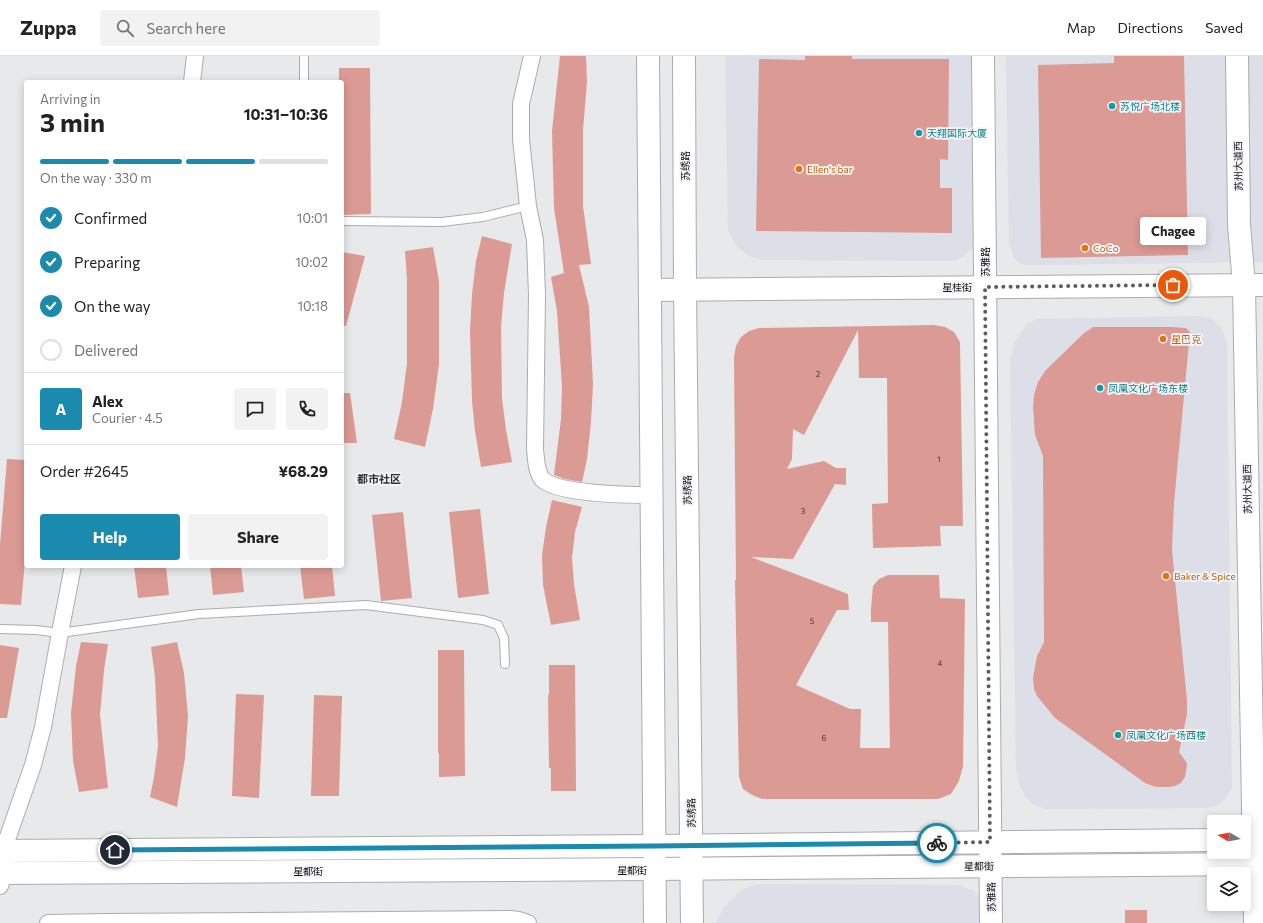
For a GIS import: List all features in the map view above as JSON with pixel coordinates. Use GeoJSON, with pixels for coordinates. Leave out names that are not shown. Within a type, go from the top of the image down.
{"type":"FeatureCollection","features":[{"type":"Feature","properties":{"kind":"main road"},"geometry":{"type":"LineString","coordinates":[[648,56],[655,923]]}},
{"type":"Feature","properties":{"kind":"main road","name":"苏绣路"},"geometry":{"type":"LineString","coordinates":[[684,56],[692,923]]}},
{"type":"Feature","properties":{"kind":"main road","name":"苏雅路"},"geometry":{"type":"LineString","coordinates":[[983,56],[991,923]]}},
{"type":"Feature","properties":{"kind":"main road","name":"苏州大道西"},"geometry":{"type":"LineString","coordinates":[[1237,56],[1239,225],[1253,285],[1253,840],[1258,864],[1254,923]]}},
{"type":"Feature","properties":{"kind":"main road","name":"星桂街"},"geometry":{"type":"LineString","coordinates":[[651,290],[1253,285]]}},
{"type":"Feature","properties":{"kind":"main road"},"geometry":{"type":"LineString","coordinates":[[2,851],[691,846],[1207,840]]}},
{"type":"Feature","properties":{"kind":"main road","name":"星都街"},"geometry":{"type":"LineString","coordinates":[[1,877],[1258,864]]}},
{"type":"Feature","properties":{"kind":"street"},"geometry":{"type":"LineString","coordinates":[[192,80],[194,56]]}},
{"type":"Feature","properties":{"kind":"street"},"geometry":{"type":"LineString","coordinates":[[532,56],[521,104],[521,138],[528,206],[535,240],[535,449],[538,470],[543,480],[550,484],[572,490],[603,494],[652,495]]}},
{"type":"Feature","properties":{"kind":"street"},"geometry":{"type":"LineString","coordinates":[[1,877],[2,851],[33,765],[41,735],[73,568]]}},
{"type":"Feature","properties":{"kind":"street"},"geometry":{"type":"LineString","coordinates":[[48,923],[510,919],[528,923]]}},
{"type":"Feature","properties":{"kind":"lane"},"geometry":{"type":"LineString","coordinates":[[304,56],[304,80]]}},
{"type":"Feature","properties":{"kind":"lane"},"geometry":{"type":"LineString","coordinates":[[344,221],[442,222],[483,217],[528,206]]}},
{"type":"Feature","properties":{"kind":"lane"},"geometry":{"type":"LineString","coordinates":[[0,629],[36,630],[60,633],[199,614],[366,605],[483,620],[498,625],[504,638],[505,664]]}},
{"type":"Feature","properties":{"kind":"shaded area"},"geometry":{"type":"Polygon","coordinates":[[[725,56],[971,56],[973,247],[965,255],[955,261],[762,260],[749,256],[737,247],[728,230],[725,56]]]}},
{"type":"Feature","properties":{"kind":"shaded area"},"geometry":{"type":"Polygon","coordinates":[[[1006,56],[1263,56],[1263,262],[1021,264],[1015,259],[1009,245],[1006,56]]]}},
{"type":"Feature","properties":{"kind":"shaded area"},"geometry":{"type":"Polygon","coordinates":[[[1199,316],[1211,318],[1222,328],[1227,344],[1232,788],[1226,798],[1217,806],[1207,808],[1046,809],[1034,805],[1025,796],[1019,785],[1016,768],[1010,359],[1015,342],[1027,324],[1036,319],[1199,316]]]}},
{"type":"Feature","properties":{"kind":"shaded area"},"geometry":{"type":"Polygon","coordinates":[[[758,884],[958,885],[972,890],[981,899],[985,923],[716,923],[723,908],[742,889],[758,884]]]}},
{"type":"Feature","properties":{"kind":"building"},"geometry":{"type":"Polygon","coordinates":[[[560,56],[586,56],[587,82],[583,130],[583,206],[591,264],[579,265],[589,307],[593,384],[587,459],[582,482],[565,479],[554,475],[561,419],[562,386],[557,311],[551,277],[564,273],[554,208],[552,131],[560,56]]]}},
{"type":"Feature","properties":{"kind":"building"},"geometry":{"type":"Polygon","coordinates":[[[805,56],[852,56],[852,59],[949,59],[948,160],[940,159],[940,188],[952,188],[952,233],[756,231],[759,59],[805,60],[805,56]]]}},
{"type":"Feature","properties":{"kind":"building"},"geometry":{"type":"Polygon","coordinates":[[[1114,56],[1184,56],[1188,255],[1041,258],[1038,65],[1114,63],[1114,56]]]}},
{"type":"Feature","properties":{"kind":"building"},"geometry":{"type":"Polygon","coordinates":[[[339,68],[370,68],[371,214],[344,215],[344,80],[339,80],[339,68]]]}},
{"type":"Feature","properties":{"kind":"building"},"geometry":{"type":"Polygon","coordinates":[[[482,236],[512,244],[504,293],[501,327],[502,398],[512,462],[481,467],[472,401],[470,331],[476,261],[482,236]]]}},
{"type":"Feature","properties":{"kind":"building"},"geometry":{"type":"Polygon","coordinates":[[[433,247],[439,281],[439,364],[433,409],[425,447],[394,439],[402,402],[407,363],[407,279],[405,251],[433,247]]]}},
{"type":"Feature","properties":{"kind":"building"},"geometry":{"type":"Polygon","coordinates":[[[344,252],[365,256],[346,326],[344,326],[344,252]]]}},
{"type":"Feature","properties":{"kind":"building"},"geometry":{"type":"Polygon","coordinates":[[[934,325],[945,327],[954,332],[960,342],[963,526],[940,526],[941,546],[873,548],[872,504],[888,503],[887,378],[859,378],[858,330],[804,435],[793,429],[792,459],[787,469],[824,461],[836,468],[846,468],[846,485],[835,484],[793,559],[751,557],[848,594],[849,610],[837,610],[796,685],[850,709],[861,709],[860,748],[890,748],[888,622],[871,622],[873,586],[879,579],[888,575],[939,575],[940,598],[965,599],[963,766],[959,781],[951,794],[938,799],[762,799],[743,789],[739,777],[735,580],[734,357],[736,346],[741,337],[749,331],[759,328],[934,325]]]}},
{"type":"Feature","properties":{"kind":"building"},"geometry":{"type":"Polygon","coordinates":[[[1093,327],[1171,327],[1186,328],[1190,332],[1174,503],[1172,550],[1187,700],[1187,714],[1179,752],[1187,763],[1185,777],[1181,783],[1175,786],[1156,787],[1145,783],[1055,718],[1037,696],[1034,689],[1033,678],[1037,656],[1044,642],[1044,635],[1043,456],[1035,435],[1033,407],[1034,395],[1038,382],[1045,371],[1083,334],[1093,327]]]}},
{"type":"Feature","properties":{"kind":"building"},"geometry":{"type":"Polygon","coordinates":[[[344,393],[350,393],[357,443],[344,443],[344,393]]]}},
{"type":"Feature","properties":{"kind":"building"},"geometry":{"type":"Polygon","coordinates":[[[7,459],[24,460],[24,568],[21,605],[0,604],[0,545],[7,459]]]}},
{"type":"Feature","properties":{"kind":"building"},"geometry":{"type":"Polygon","coordinates":[[[552,500],[582,507],[575,532],[572,558],[574,584],[580,620],[551,625],[543,585],[542,555],[552,500]]]}},
{"type":"Feature","properties":{"kind":"building"},"geometry":{"type":"Polygon","coordinates":[[[480,509],[489,594],[458,598],[449,512],[480,509]]]}},
{"type":"Feature","properties":{"kind":"building"},"geometry":{"type":"Polygon","coordinates":[[[403,512],[412,598],[381,601],[372,515],[403,512]]]}},
{"type":"Feature","properties":{"kind":"building"},"geometry":{"type":"Polygon","coordinates":[[[134,568],[166,568],[169,595],[138,598],[134,568]]]}},
{"type":"Feature","properties":{"kind":"building"},"geometry":{"type":"Polygon","coordinates":[[[210,568],[241,568],[244,592],[213,595],[210,568]]]}},
{"type":"Feature","properties":{"kind":"building"},"geometry":{"type":"Polygon","coordinates":[[[300,568],[332,568],[335,596],[304,599],[300,568]]]}},
{"type":"Feature","properties":{"kind":"building"},"geometry":{"type":"Polygon","coordinates":[[[81,642],[108,644],[100,715],[108,788],[79,792],[73,761],[71,713],[76,666],[81,642]]]}},
{"type":"Feature","properties":{"kind":"building"},"geometry":{"type":"Polygon","coordinates":[[[177,642],[184,673],[188,716],[185,758],[177,807],[150,797],[158,746],[155,677],[151,647],[177,642]]]}},
{"type":"Feature","properties":{"kind":"building"},"geometry":{"type":"Polygon","coordinates":[[[0,645],[19,648],[7,718],[0,718],[0,645]]]}},
{"type":"Feature","properties":{"kind":"building"},"geometry":{"type":"Polygon","coordinates":[[[438,650],[464,650],[465,776],[439,777],[438,650]]]}},
{"type":"Feature","properties":{"kind":"building"},"geometry":{"type":"Polygon","coordinates":[[[549,665],[575,665],[576,791],[551,791],[551,768],[549,768],[549,665]]]}},
{"type":"Feature","properties":{"kind":"building"},"geometry":{"type":"Polygon","coordinates":[[[236,694],[264,695],[259,798],[232,796],[236,694]]]}},
{"type":"Feature","properties":{"kind":"building"},"geometry":{"type":"Polygon","coordinates":[[[314,695],[342,696],[339,796],[311,796],[314,695]]]}},
{"type":"Feature","properties":{"kind":"building"},"geometry":{"type":"Polygon","coordinates":[[[1125,910],[1147,910],[1147,923],[1125,923],[1125,910]]]}},
{"type":"Feature","properties":{"kind":"way so far"},"geometry":{"type":"LineString","coordinates":[[937,843],[990,842],[985,287],[1173,285]]}},
{"type":"Feature","properties":{"kind":"place","name":"苏悦广场北楼"},"geometry":{"type":"Point","coordinates":[1112,106]}},
{"type":"Feature","properties":{"kind":"place","name":"天翔国际大厦"},"geometry":{"type":"Point","coordinates":[919,133]}},
{"type":"Feature","properties":{"kind":"place","name":"Ellen's bar"},"geometry":{"type":"Point","coordinates":[799,169]}},
{"type":"Feature","properties":{"kind":"place","name":"CoCo"},"geometry":{"type":"Point","coordinates":[1085,248]}},
{"type":"Feature","properties":{"kind":"place","name":"Chagee"},"geometry":{"type":"Point","coordinates":[1173,285]}},
{"type":"Feature","properties":{"kind":"place","name":"星巴克"},"geometry":{"type":"Point","coordinates":[1163,339]}},
{"type":"Feature","properties":{"kind":"place","name":"凤凰文化广场东楼"},"geometry":{"type":"Point","coordinates":[1100,388]}},
{"type":"Feature","properties":{"kind":"place","name":"Baker & Spice"},"geometry":{"type":"Point","coordinates":[1166,576]}},
{"type":"Feature","properties":{"kind":"place","name":"凤凰文化广场西楼"},"geometry":{"type":"Point","coordinates":[1118,735]}},
{"type":"Feature","properties":{"kind":"district","name":"都市社区"},"geometry":{"type":"Point","coordinates":[379,478]}},
{"type":"Feature","properties":{"kind":"route"},"geometry":{"type":"LineString","coordinates":[[115,850],[937,843]]}}]}
